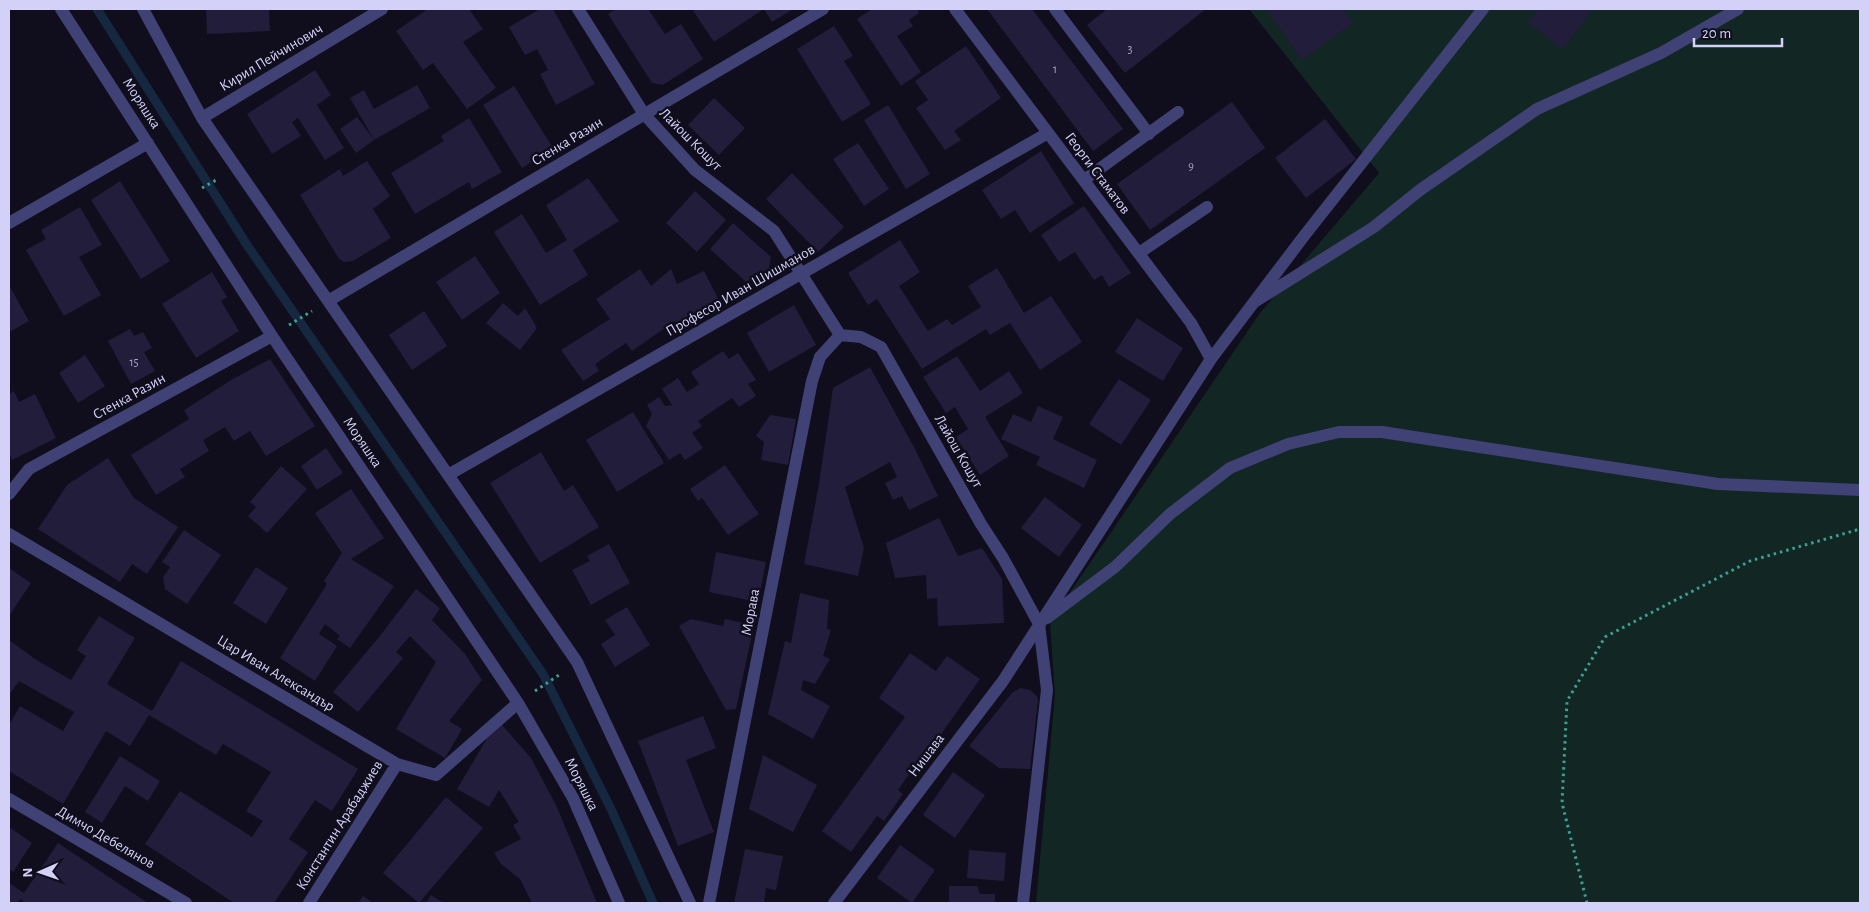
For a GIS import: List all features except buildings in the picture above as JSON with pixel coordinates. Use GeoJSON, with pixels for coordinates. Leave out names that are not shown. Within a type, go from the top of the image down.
{"type":"FeatureCollection","features":[{"type":"Feature","properties":{"kind":"street","name":"Моряшка"},"geometry":{"type":"LineString","coordinates":[[61,9],[272,336],[518,703],[573,798],[619,903]]}},
{"type":"Feature","properties":{"kind":"street"},"geometry":{"type":"LineString","coordinates":[[144,9],[202,118],[577,662],[690,903]]}},
{"type":"Feature","properties":{"kind":"street","name":"Кирил Пейчинович"},"geometry":{"type":"LineString","coordinates":[[202,118],[382,9]]}},
{"type":"Feature","properties":{"kind":"street","name":"Лайош Кошут"},"geometry":{"type":"LineString","coordinates":[[578,9],[644,114],[695,170],[774,231],[840,335],[861,337],[881,347],[1039,624],[1047,690],[1023,903]]}},
{"type":"Feature","properties":{"kind":"street","name":"Стенка Разин"},"geometry":{"type":"LineString","coordinates":[[328,301],[823,9]]}},
{"type":"Feature","properties":{"kind":"street","name":"Георги Стаматов"},"geometry":{"type":"LineString","coordinates":[[956,9],[1191,323],[1211,359]]}},
{"type":"Feature","properties":{"kind":"street"},"geometry":{"type":"LineString","coordinates":[[1055,9],[1149,134]]}},
{"type":"Feature","properties":{"kind":"street","name":"Нишава"},"geometry":{"type":"LineString","coordinates":[[834,903],[1003,680],[1211,359],[1304,236],[1483,9]]}},
{"type":"Feature","properties":{"kind":"street"},"geometry":{"type":"LineString","coordinates":[[1254,303],[1374,227],[1420,190],[1537,110],[1660,53],[1738,9]]}},
{"type":"Feature","properties":{"kind":"street"},"geometry":{"type":"LineString","coordinates":[[1084,180],[1178,112]]}},
{"type":"Feature","properties":{"kind":"street","name":"Професор Иван Шишманов"},"geometry":{"type":"LineString","coordinates":[[448,475],[1048,133]]}},
{"type":"Feature","properties":{"kind":"street"},"geometry":{"type":"LineString","coordinates":[[9,223],[148,143]]}},
{"type":"Feature","properties":{"kind":"street"},"geometry":{"type":"LineString","coordinates":[[1139,253],[1207,207]]}},
{"type":"Feature","properties":{"kind":"street","name":"Морава"},"geometry":{"type":"LineString","coordinates":[[709,903],[812,381],[820,357],[840,335]]}},
{"type":"Feature","properties":{"kind":"street","name":"Стенка Разин"},"geometry":{"type":"LineString","coordinates":[[9,494],[29,469],[272,336]]}},
{"type":"Feature","properties":{"kind":"street"},"geometry":{"type":"LineString","coordinates":[[1039,624],[1115,567],[1170,514],[1230,468],[1288,444],[1340,432],[1382,432],[1718,484],[1860,490]]}},
{"type":"Feature","properties":{"kind":"street","name":"Цар Иван Александър"},"geometry":{"type":"LineString","coordinates":[[9,534],[397,764],[436,774],[518,703]]}},
{"type":"Feature","properties":{"kind":"street","name":"Константин Арабаджиев"},"geometry":{"type":"LineString","coordinates":[[309,903],[397,764]]}},
{"type":"Feature","properties":{"kind":"street","name":"Димчо Дебелянов"},"geometry":{"type":"LineString","coordinates":[[9,799],[186,903]]}},
{"type":"Feature","properties":{"kind":"path"},"geometry":{"type":"LineString","coordinates":[[184,199],[236,168]]}},
{"type":"Feature","properties":{"kind":"path"},"geometry":{"type":"LineString","coordinates":[[272,336],[328,301]]}},
{"type":"Feature","properties":{"kind":"path"},"geometry":{"type":"LineString","coordinates":[[1587,903],[1562,803],[1567,701],[1605,637],[1750,561],[1860,529]]}},
{"type":"Feature","properties":{"kind":"path"},"geometry":{"type":"LineString","coordinates":[[518,703],[577,662]]}},
{"type":"Feature","properties":{"kind":"green space"},"geometry":{"type":"Polygon","coordinates":[[[1249,9],[1860,9],[1860,903],[1036,903],[1055,695],[1050,622],[1260,313],[1379,173],[1249,9]]]}},
{"type":"Feature","properties":{"kind":"waterway"},"geometry":{"type":"LineString","coordinates":[[97,9],[247,245],[543,674],[611,809],[653,903]]}}]}
